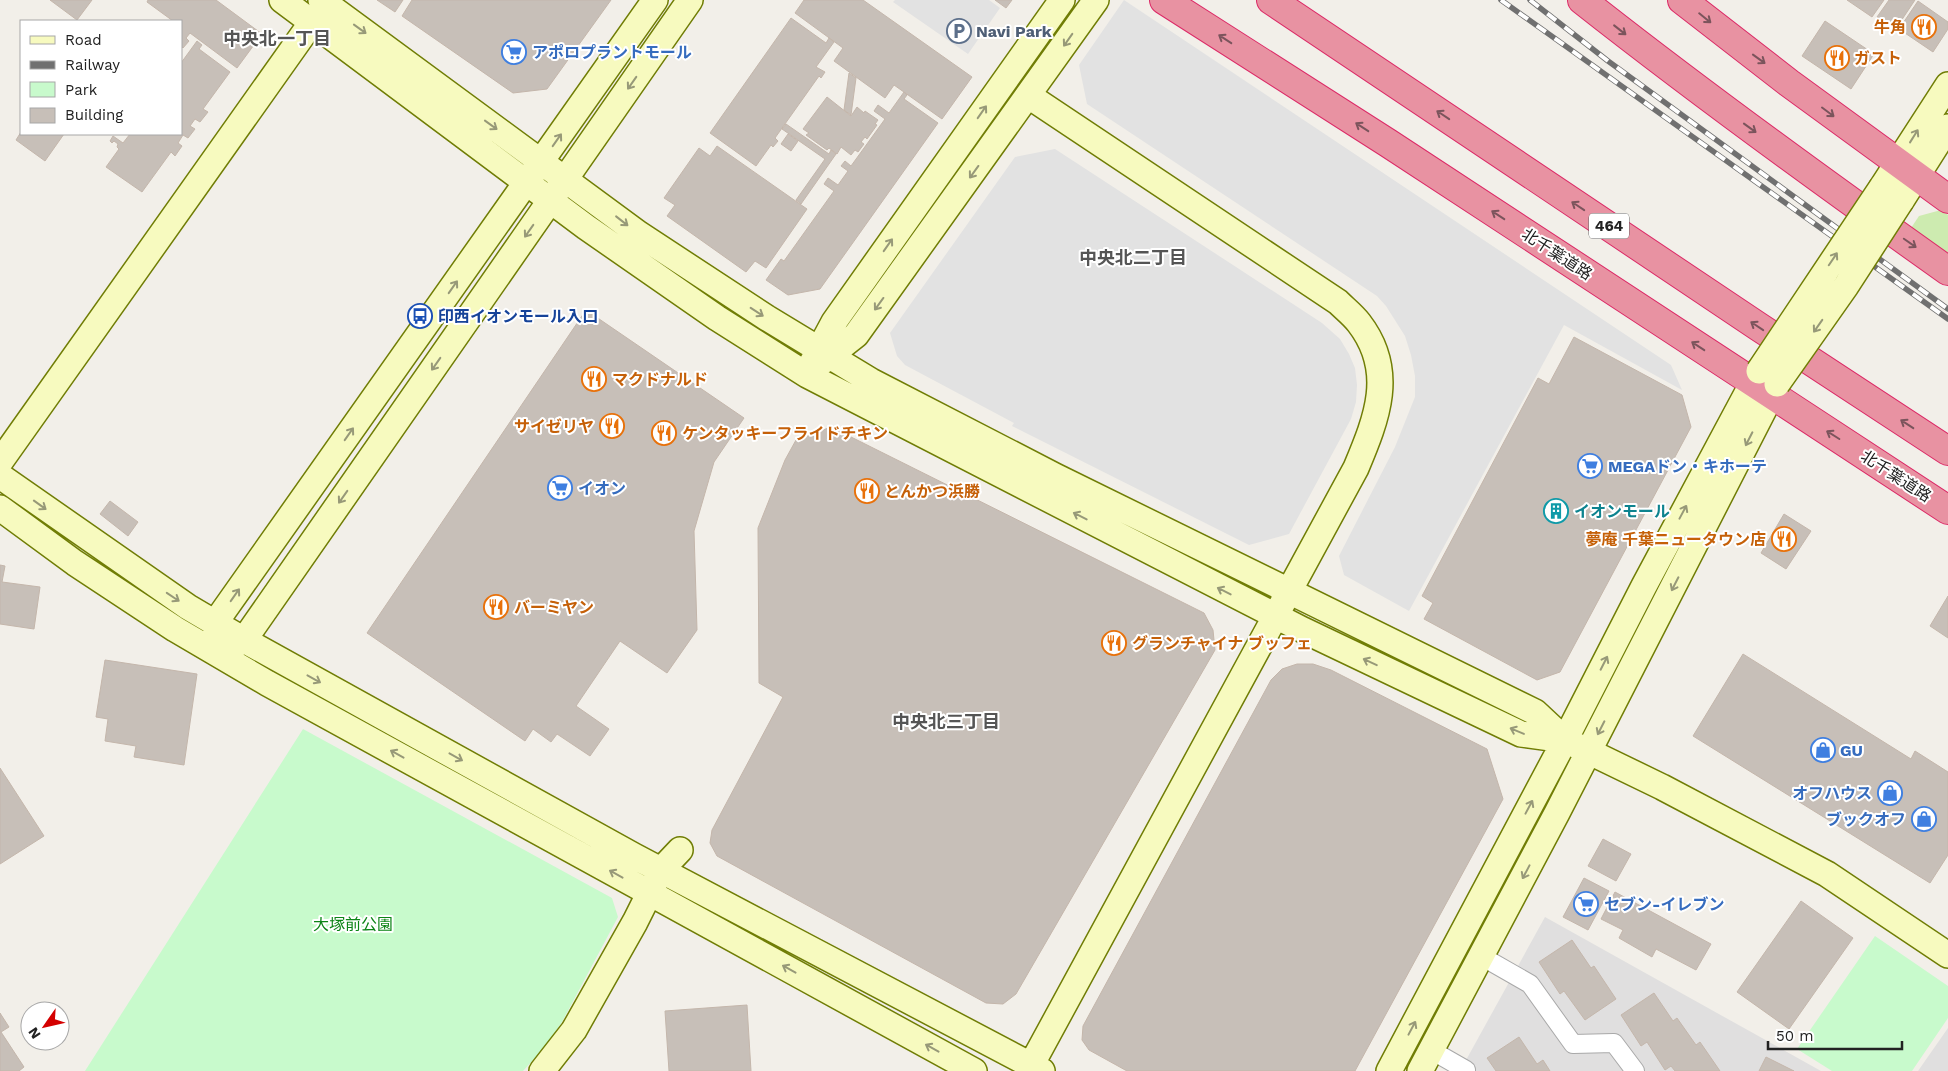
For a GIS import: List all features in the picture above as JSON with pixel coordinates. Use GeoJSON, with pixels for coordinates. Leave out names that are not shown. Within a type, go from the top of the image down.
{"type":"FeatureCollection","features":[{"type":"Feature","properties":{"kind":"highway","name":"北千葉道路"},"geometry":{"type":"LineString","coordinates":[[1164,0],[1765,383],[1948,510]]}},
{"type":"Feature","properties":{"kind":"highway","name":"464"},"geometry":{"type":"LineString","coordinates":[[1271,0],[1759,328],[1948,451]]}},
{"type":"Feature","properties":{"kind":"highway"},"geometry":{"type":"LineString","coordinates":[[1582,0],[1845,198],[1948,270]]}},
{"type":"Feature","properties":{"kind":"highway"},"geometry":{"type":"LineString","coordinates":[[1682,0],[1728,37],[1948,199]]}},
{"type":"Feature","properties":{"kind":"street"},"geometry":{"type":"LineString","coordinates":[[282,0],[316,11],[541,162],[639,234],[759,313],[874,383],[1055,476],[1536,713],[1565,740],[1662,787],[1827,874],[1948,954]]}},
{"type":"Feature","properties":{"kind":"street"},"geometry":{"type":"LineString","coordinates":[[219,655],[215,623],[656,0]]}},
{"type":"Feature","properties":{"kind":"street"},"geometry":{"type":"LineString","coordinates":[[219,655],[244,640],[690,0]]}},
{"type":"Feature","properties":{"kind":"street"},"geometry":{"type":"LineString","coordinates":[[824,353],[834,322],[1062,0]]}},
{"type":"Feature","properties":{"kind":"street"},"geometry":{"type":"LineString","coordinates":[[806,375],[824,353],[856,335],[1096,0]]}},
{"type":"Feature","properties":{"kind":"street"},"geometry":{"type":"LineString","coordinates":[[316,11],[550,201],[717,318],[806,375],[1274,616],[1521,734],[1565,740]]}},
{"type":"Feature","properties":{"kind":"street"},"geometry":{"type":"LineString","coordinates":[[0,462],[316,11]]}},
{"type":"Feature","properties":{"kind":"street"},"geometry":{"type":"LineString","coordinates":[[1389,1071],[1565,740],[1644,586],[1765,383],[1846,286],[1891,194],[1907,170],[1948,85]]}},
{"type":"Feature","properties":{"kind":"street"},"geometry":{"type":"LineString","coordinates":[[0,476],[87,539],[188,607],[244,640],[661,870],[1033,1069],[1274,616],[1356,468],[1373,427],[1380,394],[1380,369],[1374,346],[1359,323],[1338,302],[1029,96]]}},
{"type":"Feature","properties":{"kind":"street"},"geometry":{"type":"LineString","coordinates":[[1907,170],[1948,127]]}},
{"type":"Feature","properties":{"kind":"street"},"geometry":{"type":"LineString","coordinates":[[1466,1071],[1425,1060],[1589,752],[1765,383]]}},
{"type":"Feature","properties":{"kind":"street"},"geometry":{"type":"LineString","coordinates":[[0,508],[75,563],[175,629],[267,683],[974,1071]]}},
{"type":"Feature","properties":{"kind":"street"},"geometry":{"type":"LineString","coordinates":[[542,1071],[574,1030],[672,847]]}},
{"type":"Feature","properties":{"kind":"street"},"geometry":{"type":"LineString","coordinates":[[1481,956],[1530,984],[1573,1044],[1614,1044],[1635,1071]]}},
{"type":"Feature","properties":{"kind":"shaded area","name":"Navi Park"},"geometry":{"type":"Polygon","coordinates":[[[895,0],[989,0],[1000,8],[968,54],[893,2],[895,0]]]}},
{"type":"Feature","properties":{"kind":"shaded area"},"geometry":{"type":"Polygon","coordinates":[[[1124,0],[1671,365],[1682,390],[1564,325],[1409,611],[1344,575],[1339,556],[1395,447],[1415,397],[1415,376],[1405,336],[1386,306],[1377,296],[1087,104],[1079,65],[1124,0]]]}},
{"type":"Feature","properties":{"kind":"shaded area"},"geometry":{"type":"Polygon","coordinates":[[[1055,149],[1322,323],[1340,339],[1355,368],[1356,402],[1351,419],[1289,534],[1249,545],[1012,426],[1014,423],[905,365],[897,356],[890,333],[1015,157],[1055,149]]]}},
{"type":"Feature","properties":{"kind":"shaded area"},"geometry":{"type":"Polygon","coordinates":[[[1545,917],[1821,1071],[1460,1071],[1545,917]]]}},
{"type":"Feature","properties":{"kind":"shaded area"},"geometry":{"type":"Polygon","coordinates":[[[1948,1028],[1948,1071],[1918,1071],[1948,1028]]]}},
{"type":"Feature","properties":{"kind":"green space"},"geometry":{"type":"Polygon","coordinates":[[[1941,210],[1948,215],[1948,253],[1911,228],[1919,216],[1941,210]]]}},
{"type":"Feature","properties":{"kind":"green space","name":"大塚前公園"},"geometry":{"type":"Polygon","coordinates":[[[303,729],[612,898],[618,917],[562,1022],[544,1048],[523,1071],[85,1071],[303,729]]]}},
{"type":"Feature","properties":{"kind":"green space"},"geometry":{"type":"Polygon","coordinates":[[[1875,936],[1948,986],[1948,1018],[1912,1071],[1832,1071],[1797,1049],[1875,936]]]}},
{"type":"Feature","properties":{"kind":"building"},"geometry":{"type":"Polygon","coordinates":[[[50,0],[92,0],[77,20],[50,0]]]}},
{"type":"Feature","properties":{"kind":"building"},"geometry":{"type":"Polygon","coordinates":[[[148,0],[216,0],[262,34],[237,68],[190,33],[186,38],[189,41],[183,48],[182,20],[172,20],[147,2],[148,0]]]}},
{"type":"Feature","properties":{"kind":"building"},"geometry":{"type":"Polygon","coordinates":[[[377,0],[403,0],[395,12],[377,0]]]}},
{"type":"Feature","properties":{"kind":"building","name":"アポロプラントモール"},"geometry":{"type":"Polygon","coordinates":[[[412,0],[611,0],[547,89],[513,93],[402,16],[412,0]]]}},
{"type":"Feature","properties":{"kind":"building"},"geometry":{"type":"Polygon","coordinates":[[[804,0],[863,0],[972,77],[942,119],[894,85],[885,98],[834,61],[843,48],[795,13],[804,0]]]}},
{"type":"Feature","properties":{"kind":"building"},"geometry":{"type":"Polygon","coordinates":[[[995,0],[1012,0],[1006,8],[995,0]]]}},
{"type":"Feature","properties":{"kind":"building"},"geometry":{"type":"Polygon","coordinates":[[[1847,0],[1884,0],[1872,17],[1847,0]]]}},
{"type":"Feature","properties":{"kind":"building"},"geometry":{"type":"Polygon","coordinates":[[[1889,0],[1915,0],[1895,30],[1877,17],[1889,0]]]}},
{"type":"Feature","properties":{"kind":"building"},"geometry":{"type":"Polygon","coordinates":[[[1918,1],[1948,22],[1948,29],[1933,52],[1899,29],[1918,1]]]}},
{"type":"Feature","properties":{"kind":"building"},"geometry":{"type":"Polygon","coordinates":[[[791,18],[826,43],[829,38],[834,42],[816,67],[825,72],[821,78],[819,76],[775,138],[778,141],[773,147],[771,145],[756,166],[710,133],[791,18]]]}},
{"type":"Feature","properties":{"kind":"building"},"geometry":{"type":"Polygon","coordinates":[[[1825,21],[1874,54],[1851,89],[1802,56],[1825,21]]]}},
{"type":"Feature","properties":{"kind":"building"},"geometry":{"type":"Polygon","coordinates":[[[197,41],[202,45],[199,49],[230,72],[203,109],[208,112],[200,122],[195,119],[190,126],[195,129],[188,138],[183,135],[178,143],[182,146],[175,156],[171,152],[142,192],[106,167],[119,149],[117,147],[118,144],[110,141],[113,136],[123,143],[129,135],[182,135],[182,62],[197,41]]]}},
{"type":"Feature","properties":{"kind":"building"},"geometry":{"type":"Polygon","coordinates":[[[849,73],[856,78],[851,115],[844,110],[849,73]]]}},
{"type":"Feature","properties":{"kind":"building"},"geometry":{"type":"Polygon","coordinates":[[[904,92],[907,95],[904,99],[938,123],[820,289],[788,295],[766,280],[781,259],[784,261],[834,191],[824,184],[828,178],[838,185],[848,171],[841,166],[845,161],[851,166],[885,119],[874,111],[878,105],[889,113],[904,92]]]}},
{"type":"Feature","properties":{"kind":"building"},"geometry":{"type":"Polygon","coordinates":[[[827,97],[851,116],[857,107],[878,120],[875,124],[877,125],[867,139],[865,137],[861,142],[864,144],[858,152],[855,150],[851,155],[841,147],[837,154],[829,148],[827,150],[806,135],[809,133],[803,129],[827,97]]]}},
{"type":"Feature","properties":{"kind":"building"},"geometry":{"type":"Polygon","coordinates":[[[786,124],[829,154],[831,150],[836,154],[801,204],[796,200],[825,159],[782,129],[786,124]]]}},
{"type":"Feature","properties":{"kind":"building"},"geometry":{"type":"Polygon","coordinates":[[[20,134],[63,135],[45,161],[16,140],[20,134]]]}},
{"type":"Feature","properties":{"kind":"building"},"geometry":{"type":"Polygon","coordinates":[[[788,134],[798,141],[791,151],[781,144],[788,134]]]}},
{"type":"Feature","properties":{"kind":"building"},"geometry":{"type":"Polygon","coordinates":[[[717,146],[807,209],[766,268],[755,261],[746,272],[667,216],[675,205],[664,198],[699,148],[710,156],[717,146]]]}},
{"type":"Feature","properties":{"kind":"building"},"geometry":{"type":"Polygon","coordinates":[[[586,310],[744,418],[714,462],[694,531],[697,630],[667,673],[620,641],[576,706],[609,729],[590,756],[557,734],[551,742],[533,729],[525,741],[367,633],[586,310]]]}},
{"type":"Feature","properties":{"kind":"building","name":"イオンモール"},"geometry":{"type":"Polygon","coordinates":[[[1574,337],[1682,395],[1691,427],[1560,672],[1537,680],[1424,619],[1433,603],[1422,596],[1538,378],[1549,384],[1574,337]]]}},
{"type":"Feature","properties":{"kind":"building"},"geometry":{"type":"Polygon","coordinates":[[[831,427],[1204,613],[1213,630],[1215,650],[1016,994],[1003,1004],[986,1003],[717,856],[710,843],[712,830],[783,697],[759,683],[758,528],[785,460],[796,440],[831,427]]]}},
{"type":"Feature","properties":{"kind":"building"},"geometry":{"type":"Polygon","coordinates":[[[110,501],[138,522],[128,536],[100,514],[110,501]]]}},
{"type":"Feature","properties":{"kind":"building"},"geometry":{"type":"Polygon","coordinates":[[[1784,514],[1811,531],[1786,569],[1761,553],[1784,514]]]}},
{"type":"Feature","properties":{"kind":"building"},"geometry":{"type":"Polygon","coordinates":[[[0,565],[5,566],[2,582],[40,587],[34,629],[0,624],[0,565]]]}},
{"type":"Feature","properties":{"kind":"building"},"geometry":{"type":"Polygon","coordinates":[[[1948,596],[1948,638],[1930,626],[1948,596]]]}},
{"type":"Feature","properties":{"kind":"building"},"geometry":{"type":"Polygon","coordinates":[[[1743,654],[1911,759],[1915,751],[1948,772],[1948,855],[1930,883],[1693,736],[1743,654]]]}},
{"type":"Feature","properties":{"kind":"building"},"geometry":{"type":"Polygon","coordinates":[[[105,660],[197,674],[184,765],[134,757],[136,746],[105,741],[108,719],[96,717],[105,660]]]}},
{"type":"Feature","properties":{"kind":"building"},"geometry":{"type":"Polygon","coordinates":[[[1297,664],[1313,664],[1331,670],[1487,749],[1503,799],[1355,1071],[1127,1071],[1089,1050],[1082,1040],[1083,1026],[1271,680],[1282,669],[1297,664]]]}},
{"type":"Feature","properties":{"kind":"building"},"geometry":{"type":"Polygon","coordinates":[[[0,768],[44,836],[0,864],[0,768]]]}},
{"type":"Feature","properties":{"kind":"building"},"geometry":{"type":"Polygon","coordinates":[[[1603,839],[1631,854],[1616,881],[1588,866],[1603,839]]]}},
{"type":"Feature","properties":{"kind":"building","name":"セブン-イレブン"},"geometry":{"type":"Polygon","coordinates":[[[1584,878],[1609,891],[1588,930],[1563,917],[1584,878]]]}},
{"type":"Feature","properties":{"kind":"building"},"geometry":{"type":"Polygon","coordinates":[[[1615,892],[1711,944],[1696,970],[1656,949],[1652,957],[1619,938],[1623,930],[1601,919],[1615,892]]]}},
{"type":"Feature","properties":{"kind":"building"},"geometry":{"type":"Polygon","coordinates":[[[1801,901],[1853,938],[1789,1029],[1737,992],[1801,901]]]}},
{"type":"Feature","properties":{"kind":"building"},"geometry":{"type":"Polygon","coordinates":[[[1572,940],[1591,968],[1594,966],[1616,999],[1585,1020],[1564,991],[1560,994],[1539,962],[1572,940]]]}},
{"type":"Feature","properties":{"kind":"building"},"geometry":{"type":"Polygon","coordinates":[[[1654,993],[1673,1021],[1677,1018],[1696,1045],[1700,1042],[1720,1071],[1675,1071],[1671,1066],[1665,1070],[1647,1042],[1641,1046],[1621,1015],[1654,993]]]}},
{"type":"Feature","properties":{"kind":"building"},"geometry":{"type":"Polygon","coordinates":[[[747,1005],[751,1071],[669,1071],[665,1011],[747,1005]]]}},
{"type":"Feature","properties":{"kind":"building"},"geometry":{"type":"Polygon","coordinates":[[[0,1013],[9,1027],[1,1032],[24,1067],[19,1071],[0,1071],[0,1013]]]}},
{"type":"Feature","properties":{"kind":"building"},"geometry":{"type":"Polygon","coordinates":[[[1519,1037],[1537,1064],[1543,1060],[1550,1071],[1496,1071],[1487,1058],[1519,1037]]]}},
{"type":"Feature","properties":{"kind":"building"},"geometry":{"type":"Polygon","coordinates":[[[1766,1057],[1794,1071],[1759,1071],[1766,1057]]]}},
{"type":"Feature","properties":{"kind":"railway"},"geometry":{"type":"LineString","coordinates":[[1501,0],[1948,319]]}},
{"type":"Feature","properties":{"kind":"railway"},"geometry":{"type":"LineString","coordinates":[[1530,0],[1608,61],[1948,309]]}},
{"type":"Feature","properties":{"kind":"place","name":"牛角"},"geometry":{"type":"Point","coordinates":[1924,27]}},
{"type":"Feature","properties":{"kind":"place","name":"Navi Park"},"geometry":{"type":"Point","coordinates":[959,31]}},
{"type":"Feature","properties":{"kind":"place","name":"アポロプラントモール"},"geometry":{"type":"Point","coordinates":[514,52]}},
{"type":"Feature","properties":{"kind":"place","name":"ガスト"},"geometry":{"type":"Point","coordinates":[1837,58]}},
{"type":"Feature","properties":{"kind":"place","name":"印西イオンモール入口"},"geometry":{"type":"Point","coordinates":[420,316]}},
{"type":"Feature","properties":{"kind":"place","name":"マクドナルド"},"geometry":{"type":"Point","coordinates":[594,379]}},
{"type":"Feature","properties":{"kind":"place","name":"サイゼリヤ"},"geometry":{"type":"Point","coordinates":[612,426]}},
{"type":"Feature","properties":{"kind":"place","name":"ケンタッキーフライドチキン"},"geometry":{"type":"Point","coordinates":[664,433]}},
{"type":"Feature","properties":{"kind":"place","name":"MEGAドン・キホーテ"},"geometry":{"type":"Point","coordinates":[1590,466]}},
{"type":"Feature","properties":{"kind":"place","name":"イオン"},"geometry":{"type":"Point","coordinates":[560,488]}},
{"type":"Feature","properties":{"kind":"place","name":"とんかつ浜勝"},"geometry":{"type":"Point","coordinates":[867,491]}},
{"type":"Feature","properties":{"kind":"place","name":"イオンモール"},"geometry":{"type":"Point","coordinates":[1556,511]}},
{"type":"Feature","properties":{"kind":"place","name":"夢庵 千葉ニュータウン店"},"geometry":{"type":"Point","coordinates":[1784,539]}},
{"type":"Feature","properties":{"kind":"place","name":"バーミヤン"},"geometry":{"type":"Point","coordinates":[496,607]}},
{"type":"Feature","properties":{"kind":"place","name":"グランチャイナ ブッフェ"},"geometry":{"type":"Point","coordinates":[1114,643]}},
{"type":"Feature","properties":{"kind":"place","name":"GU"},"geometry":{"type":"Point","coordinates":[1823,750]}},
{"type":"Feature","properties":{"kind":"place","name":"オフハウス"},"geometry":{"type":"Point","coordinates":[1890,793]}},
{"type":"Feature","properties":{"kind":"place","name":"ブックオフ"},"geometry":{"type":"Point","coordinates":[1924,819]}},
{"type":"Feature","properties":{"kind":"place","name":"セブン-イレブン"},"geometry":{"type":"Point","coordinates":[1586,904]}},
{"type":"Feature","properties":{"kind":"district","name":"中央北一丁目"},"geometry":{"type":"Point","coordinates":[277,38]}},
{"type":"Feature","properties":{"kind":"district","name":"中央北二丁目"},"geometry":{"type":"Point","coordinates":[1133,257]}},
{"type":"Feature","properties":{"kind":"district","name":"中央北三丁目"},"geometry":{"type":"Point","coordinates":[946,721]}}]}
